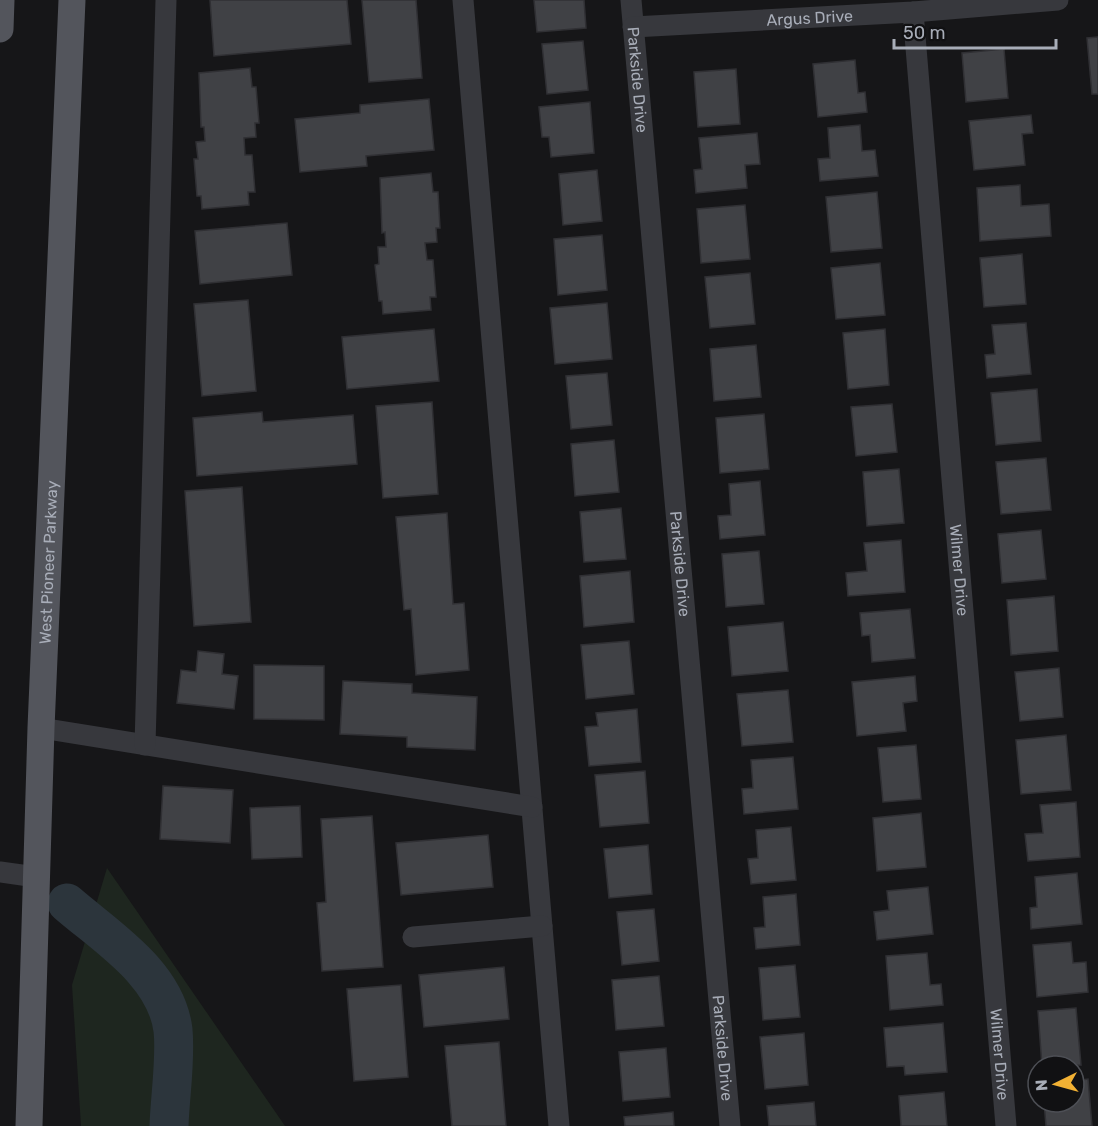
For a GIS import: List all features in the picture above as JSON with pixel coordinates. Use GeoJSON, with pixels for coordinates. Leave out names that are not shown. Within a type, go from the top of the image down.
{"type":"FeatureCollection","features":[{"type":"Feature","properties":{"kind":"main road"},"geometry":{"type":"LineString","coordinates":[[0,29],[1,0]]}},
{"type":"Feature","properties":{"kind":"main road","name":"West Pioneer Parkway"},"geometry":{"type":"LineString","coordinates":[[29,1126],[41,728],[72,0]]}},
{"type":"Feature","properties":{"kind":"street"},"geometry":{"type":"LineString","coordinates":[[145,745],[166,0]]}},
{"type":"Feature","properties":{"kind":"street"},"geometry":{"type":"LineString","coordinates":[[463,0],[559,1126]]}},
{"type":"Feature","properties":{"kind":"street","name":"Parkside Drive"},"geometry":{"type":"LineString","coordinates":[[631,0],[730,1126]]}},
{"type":"Feature","properties":{"kind":"street","name":"Argus Drive"},"geometry":{"type":"LineString","coordinates":[[633,27],[913,12],[1058,0]]}},
{"type":"Feature","properties":{"kind":"street","name":"Wilmer Drive"},"geometry":{"type":"LineString","coordinates":[[913,12],[1006,1126]]}},
{"type":"Feature","properties":{"kind":"street"},"geometry":{"type":"LineString","coordinates":[[41,728],[532,807]]}},
{"type":"Feature","properties":{"kind":"street"},"geometry":{"type":"LineString","coordinates":[[0,872],[36,877]]}},
{"type":"Feature","properties":{"kind":"street"},"geometry":{"type":"LineString","coordinates":[[413,937],[542,926]]}},
{"type":"Feature","properties":{"kind":"shaded area"},"geometry":{"type":"Polygon","coordinates":[[[107,868],[285,1126],[81,1126],[72,985],[107,868]]]}},
{"type":"Feature","properties":{"kind":"building"},"geometry":{"type":"Polygon","coordinates":[[[210,0],[347,0],[351,44],[214,56],[210,0]]]}},
{"type":"Feature","properties":{"kind":"building"},"geometry":{"type":"Polygon","coordinates":[[[362,0],[416,0],[422,78],[369,82],[362,0]]]}},
{"type":"Feature","properties":{"kind":"building"},"geometry":{"type":"Polygon","coordinates":[[[534,0],[584,0],[586,28],[537,32],[534,0]]]}},
{"type":"Feature","properties":{"kind":"building"},"geometry":{"type":"Polygon","coordinates":[[[1098,37],[1098,94],[1092,94],[1087,38],[1098,37]]]}},
{"type":"Feature","properties":{"kind":"building"},"geometry":{"type":"Polygon","coordinates":[[[583,41],[588,90],[547,94],[542,44],[583,41]]]}},
{"type":"Feature","properties":{"kind":"building"},"geometry":{"type":"Polygon","coordinates":[[[1004,49],[1008,98],[966,102],[962,53],[1004,49]]]}},
{"type":"Feature","properties":{"kind":"building"},"geometry":{"type":"Polygon","coordinates":[[[855,60],[858,93],[865,92],[867,112],[818,117],[813,64],[855,60]]]}},
{"type":"Feature","properties":{"kind":"building"},"geometry":{"type":"Polygon","coordinates":[[[250,68],[252,87],[256,87],[259,123],[255,123],[256,137],[244,138],[245,155],[252,155],[255,192],[248,192],[249,205],[202,209],[201,196],[197,196],[194,159],[198,159],[196,142],[205,141],[204,127],[201,127],[199,73],[250,68]]]}},
{"type":"Feature","properties":{"kind":"building"},"geometry":{"type":"Polygon","coordinates":[[[736,69],[740,124],[698,127],[694,72],[736,69]]]}},
{"type":"Feature","properties":{"kind":"building"},"geometry":{"type":"Polygon","coordinates":[[[429,99],[434,150],[366,156],[367,166],[300,172],[295,119],[360,113],[360,105],[429,99]]]}},
{"type":"Feature","properties":{"kind":"building"},"geometry":{"type":"Polygon","coordinates":[[[590,102],[594,153],[551,157],[549,137],[542,137],[539,107],[590,102]]]}},
{"type":"Feature","properties":{"kind":"building"},"geometry":{"type":"Polygon","coordinates":[[[1031,115],[1033,133],[1022,134],[1025,165],[974,170],[969,121],[1031,115]]]}},
{"type":"Feature","properties":{"kind":"building"},"geometry":{"type":"Polygon","coordinates":[[[860,125],[862,151],[875,150],[878,176],[820,181],[818,159],[830,158],[828,128],[860,125]]]}},
{"type":"Feature","properties":{"kind":"building"},"geometry":{"type":"Polygon","coordinates":[[[757,133],[760,164],[745,165],[747,188],[696,193],[694,170],[702,169],[699,138],[757,133]]]}},
{"type":"Feature","properties":{"kind":"building"},"geometry":{"type":"Polygon","coordinates":[[[597,170],[602,221],[563,225],[559,174],[597,170]]]}},
{"type":"Feature","properties":{"kind":"building"},"geometry":{"type":"Polygon","coordinates":[[[431,173],[433,192],[438,192],[440,228],[436,228],[437,242],[425,243],[427,260],[433,260],[436,297],[430,297],[431,310],[383,314],[382,301],[379,301],[375,265],[379,264],[378,247],[386,247],[385,232],[382,233],[380,178],[431,173]]]}},
{"type":"Feature","properties":{"kind":"building"},"geometry":{"type":"Polygon","coordinates":[[[1020,185],[1021,206],[1049,204],[1051,236],[980,241],[977,188],[1020,185]]]}},
{"type":"Feature","properties":{"kind":"building"},"geometry":{"type":"Polygon","coordinates":[[[877,192],[882,248],[831,252],[826,197],[877,192]]]}},
{"type":"Feature","properties":{"kind":"building"},"geometry":{"type":"Polygon","coordinates":[[[745,205],[750,259],[701,263],[697,209],[745,205]]]}},
{"type":"Feature","properties":{"kind":"building"},"geometry":{"type":"Polygon","coordinates":[[[287,223],[292,275],[200,284],[195,231],[287,223]]]}},
{"type":"Feature","properties":{"kind":"building"},"geometry":{"type":"Polygon","coordinates":[[[602,235],[607,290],[558,295],[554,239],[602,235]]]}},
{"type":"Feature","properties":{"kind":"building"},"geometry":{"type":"Polygon","coordinates":[[[1022,254],[1026,304],[984,307],[980,258],[1022,254]]]}},
{"type":"Feature","properties":{"kind":"building"},"geometry":{"type":"Polygon","coordinates":[[[880,263],[885,315],[836,319],[831,268],[880,263]]]}},
{"type":"Feature","properties":{"kind":"building"},"geometry":{"type":"Polygon","coordinates":[[[750,273],[755,324],[710,328],[705,277],[750,273]]]}},
{"type":"Feature","properties":{"kind":"building"},"geometry":{"type":"Polygon","coordinates":[[[248,300],[256,391],[202,396],[194,304],[248,300]]]}},
{"type":"Feature","properties":{"kind":"building"},"geometry":{"type":"Polygon","coordinates":[[[607,303],[612,359],[555,364],[550,308],[607,303]]]}},
{"type":"Feature","properties":{"kind":"building"},"geometry":{"type":"Polygon","coordinates":[[[1026,323],[1031,374],[987,378],[985,355],[995,354],[992,325],[1026,323]]]}},
{"type":"Feature","properties":{"kind":"building"},"geometry":{"type":"Polygon","coordinates":[[[434,329],[439,381],[347,389],[342,337],[434,329]]]}},
{"type":"Feature","properties":{"kind":"building"},"geometry":{"type":"Polygon","coordinates":[[[885,329],[889,385],[848,389],[843,333],[885,329]]]}},
{"type":"Feature","properties":{"kind":"building"},"geometry":{"type":"Polygon","coordinates":[[[756,345],[761,397],[714,401],[710,349],[756,345]]]}},
{"type":"Feature","properties":{"kind":"building"},"geometry":{"type":"Polygon","coordinates":[[[607,373],[612,425],[571,429],[566,376],[607,373]]]}},
{"type":"Feature","properties":{"kind":"building"},"geometry":{"type":"Polygon","coordinates":[[[1037,389],[1041,441],[996,445],[991,393],[1037,389]]]}},
{"type":"Feature","properties":{"kind":"building"},"geometry":{"type":"Polygon","coordinates":[[[432,402],[438,494],[383,498],[376,406],[432,402]]]}},
{"type":"Feature","properties":{"kind":"building"},"geometry":{"type":"Polygon","coordinates":[[[892,404],[897,452],[856,456],[851,407],[892,404]]]}},
{"type":"Feature","properties":{"kind":"building"},"geometry":{"type":"Polygon","coordinates":[[[262,412],[263,422],[353,415],[357,464],[197,476],[193,418],[262,412]]]}},
{"type":"Feature","properties":{"kind":"building"},"geometry":{"type":"Polygon","coordinates":[[[764,414],[769,469],[720,473],[716,418],[764,414]]]}},
{"type":"Feature","properties":{"kind":"building"},"geometry":{"type":"Polygon","coordinates":[[[614,440],[619,492],[575,496],[571,444],[614,440]]]}},
{"type":"Feature","properties":{"kind":"building"},"geometry":{"type":"Polygon","coordinates":[[[1046,458],[1051,510],[1001,514],[996,462],[1046,458]]]}},
{"type":"Feature","properties":{"kind":"building"},"geometry":{"type":"Polygon","coordinates":[[[899,469],[904,523],[867,526],[863,472],[899,469]]]}},
{"type":"Feature","properties":{"kind":"building"},"geometry":{"type":"Polygon","coordinates":[[[760,481],[765,535],[720,539],[718,516],[731,515],[729,484],[760,481]]]}},
{"type":"Feature","properties":{"kind":"building"},"geometry":{"type":"Polygon","coordinates":[[[242,487],[251,622],[194,626],[185,491],[242,487]]]}},
{"type":"Feature","properties":{"kind":"building"},"geometry":{"type":"Polygon","coordinates":[[[621,508],[626,559],[584,562],[580,512],[621,508]]]}},
{"type":"Feature","properties":{"kind":"building"},"geometry":{"type":"Polygon","coordinates":[[[447,513],[453,604],[464,603],[469,670],[416,675],[411,609],[404,610],[396,517],[447,513]]]}},
{"type":"Feature","properties":{"kind":"building"},"geometry":{"type":"Polygon","coordinates":[[[1041,530],[1046,579],[1002,583],[998,534],[1041,530]]]}},
{"type":"Feature","properties":{"kind":"building"},"geometry":{"type":"Polygon","coordinates":[[[901,540],[905,592],[848,596],[846,573],[867,571],[864,543],[901,540]]]}},
{"type":"Feature","properties":{"kind":"building"},"geometry":{"type":"Polygon","coordinates":[[[759,551],[764,604],[726,607],[722,554],[759,551]]]}},
{"type":"Feature","properties":{"kind":"building"},"geometry":{"type":"Polygon","coordinates":[[[630,571],[634,622],[584,627],[580,576],[630,571]]]}},
{"type":"Feature","properties":{"kind":"building"},"geometry":{"type":"Polygon","coordinates":[[[1054,596],[1058,651],[1011,655],[1007,600],[1054,596]]]}},
{"type":"Feature","properties":{"kind":"building"},"geometry":{"type":"Polygon","coordinates":[[[910,609],[915,658],[872,662],[870,635],[862,636],[860,613],[910,609]]]}},
{"type":"Feature","properties":{"kind":"building"},"geometry":{"type":"Polygon","coordinates":[[[783,622],[788,671],[732,676],[728,627],[783,622]]]}},
{"type":"Feature","properties":{"kind":"building"},"geometry":{"type":"Polygon","coordinates":[[[629,641],[634,694],[586,699],[581,645],[629,641]]]}},
{"type":"Feature","properties":{"kind":"building"},"geometry":{"type":"Polygon","coordinates":[[[198,651],[224,654],[222,674],[238,676],[234,709],[177,703],[181,670],[196,672],[198,651]]]}},
{"type":"Feature","properties":{"kind":"building"},"geometry":{"type":"Polygon","coordinates":[[[254,665],[324,666],[324,720],[254,719],[254,665]]]}},
{"type":"Feature","properties":{"kind":"building"},"geometry":{"type":"Polygon","coordinates":[[[1059,668],[1063,717],[1020,721],[1015,672],[1059,668]]]}},
{"type":"Feature","properties":{"kind":"building"},"geometry":{"type":"Polygon","coordinates":[[[915,676],[917,701],[903,703],[906,731],[857,736],[852,682],[915,676]]]}},
{"type":"Feature","properties":{"kind":"building"},"geometry":{"type":"Polygon","coordinates":[[[343,681],[412,684],[412,693],[477,697],[475,750],[407,747],[407,737],[340,734],[343,681]]]}},
{"type":"Feature","properties":{"kind":"building"},"geometry":{"type":"Polygon","coordinates":[[[788,690],[793,742],[742,746],[737,694],[788,690]]]}},
{"type":"Feature","properties":{"kind":"building"},"geometry":{"type":"Polygon","coordinates":[[[637,709],[641,762],[589,766],[585,727],[598,726],[596,713],[637,709]]]}},
{"type":"Feature","properties":{"kind":"building"},"geometry":{"type":"Polygon","coordinates":[[[1066,735],[1071,790],[1021,794],[1016,740],[1066,735]]]}},
{"type":"Feature","properties":{"kind":"building"},"geometry":{"type":"Polygon","coordinates":[[[916,745],[921,799],[883,802],[878,748],[916,745]]]}},
{"type":"Feature","properties":{"kind":"building"},"geometry":{"type":"Polygon","coordinates":[[[793,757],[798,809],[744,814],[742,789],[753,788],[751,760],[793,757]]]}},
{"type":"Feature","properties":{"kind":"building"},"geometry":{"type":"Polygon","coordinates":[[[645,771],[649,823],[600,827],[595,775],[645,771]]]}},
{"type":"Feature","properties":{"kind":"building"},"geometry":{"type":"Polygon","coordinates":[[[163,786],[233,790],[230,843],[160,839],[163,786]]]}},
{"type":"Feature","properties":{"kind":"building"},"geometry":{"type":"Polygon","coordinates":[[[1076,802],[1080,857],[1028,861],[1025,834],[1043,833],[1040,805],[1076,802]]]}},
{"type":"Feature","properties":{"kind":"building"},"geometry":{"type":"Polygon","coordinates":[[[300,806],[302,857],[252,859],[250,808],[300,806]]]}},
{"type":"Feature","properties":{"kind":"building"},"geometry":{"type":"Polygon","coordinates":[[[921,813],[926,867],[877,871],[873,818],[921,813]]]}},
{"type":"Feature","properties":{"kind":"building"},"geometry":{"type":"Polygon","coordinates":[[[372,816],[383,967],[322,971],[317,903],[326,902],[321,819],[372,816]]]}},
{"type":"Feature","properties":{"kind":"building"},"geometry":{"type":"Polygon","coordinates":[[[791,827],[796,880],[751,884],[748,859],[758,858],[756,830],[791,827]]]}},
{"type":"Feature","properties":{"kind":"building"},"geometry":{"type":"Polygon","coordinates":[[[488,835],[493,887],[401,895],[396,843],[488,835]]]}},
{"type":"Feature","properties":{"kind":"building"},"geometry":{"type":"Polygon","coordinates":[[[648,845],[652,894],[609,898],[604,849],[648,845]]]}},
{"type":"Feature","properties":{"kind":"building"},"geometry":{"type":"Polygon","coordinates":[[[1077,873],[1082,924],[1031,929],[1030,908],[1037,907],[1035,877],[1077,873]]]}},
{"type":"Feature","properties":{"kind":"building"},"geometry":{"type":"Polygon","coordinates":[[[928,887],[933,934],[877,940],[874,912],[889,910],[887,891],[928,887]]]}},
{"type":"Feature","properties":{"kind":"building"},"geometry":{"type":"Polygon","coordinates":[[[796,894],[800,945],[756,949],[754,928],[765,927],[763,897],[796,894]]]}},
{"type":"Feature","properties":{"kind":"building"},"geometry":{"type":"Polygon","coordinates":[[[654,909],[659,961],[622,965],[617,912],[654,909]]]}},
{"type":"Feature","properties":{"kind":"building"},"geometry":{"type":"Polygon","coordinates":[[[1071,942],[1073,963],[1086,962],[1088,992],[1037,997],[1033,945],[1071,942]]]}},
{"type":"Feature","properties":{"kind":"building"},"geometry":{"type":"Polygon","coordinates":[[[927,953],[930,985],[941,984],[943,1005],[890,1010],[886,956],[927,953]]]}},
{"type":"Feature","properties":{"kind":"building"},"geometry":{"type":"Polygon","coordinates":[[[795,965],[800,1017],[763,1020],[759,968],[795,965]]]}},
{"type":"Feature","properties":{"kind":"building"},"geometry":{"type":"Polygon","coordinates":[[[504,967],[509,1019],[424,1027],[419,975],[504,967]]]}},
{"type":"Feature","properties":{"kind":"building"},"geometry":{"type":"Polygon","coordinates":[[[659,976],[664,1026],[616,1030],[612,980],[659,976]]]}},
{"type":"Feature","properties":{"kind":"building"},"geometry":{"type":"Polygon","coordinates":[[[401,985],[408,1077],[354,1081],[347,989],[401,985]]]}},
{"type":"Feature","properties":{"kind":"building"},"geometry":{"type":"Polygon","coordinates":[[[1076,1008],[1080,1054],[1041,1054],[1038,1011],[1076,1008]]]}},
{"type":"Feature","properties":{"kind":"building"},"geometry":{"type":"Polygon","coordinates":[[[943,1023],[947,1072],[905,1075],[904,1066],[887,1067],[884,1028],[943,1023]]]}},
{"type":"Feature","properties":{"kind":"building"},"geometry":{"type":"Polygon","coordinates":[[[804,1033],[808,1085],[765,1089],[760,1037],[804,1033]]]}},
{"type":"Feature","properties":{"kind":"building"},"geometry":{"type":"Polygon","coordinates":[[[499,1042],[506,1126],[452,1126],[445,1046],[499,1042]]]}},
{"type":"Feature","properties":{"kind":"building"},"geometry":{"type":"Polygon","coordinates":[[[666,1048],[670,1097],[623,1101],[619,1052],[666,1048]]]}},
{"type":"Feature","properties":{"kind":"building"},"geometry":{"type":"Polygon","coordinates":[[[1086,1079],[1088,1079],[1092,1126],[1046,1126],[1045,1114],[1086,1114],[1086,1079]]]}},
{"type":"Feature","properties":{"kind":"building"},"geometry":{"type":"Polygon","coordinates":[[[944,1092],[947,1126],[901,1126],[899,1096],[944,1092]]]}},
{"type":"Feature","properties":{"kind":"building"},"geometry":{"type":"Polygon","coordinates":[[[814,1102],[816,1126],[769,1126],[767,1106],[814,1102]]]}},
{"type":"Feature","properties":{"kind":"building"},"geometry":{"type":"Polygon","coordinates":[[[673,1112],[674,1126],[625,1126],[624,1117],[673,1112]]]}},
{"type":"Feature","properties":{"kind":"waterway"},"geometry":{"type":"LineString","coordinates":[[67,903],[132,958],[159,991],[168,1010],[174,1041],[169,1126]]}}]}
